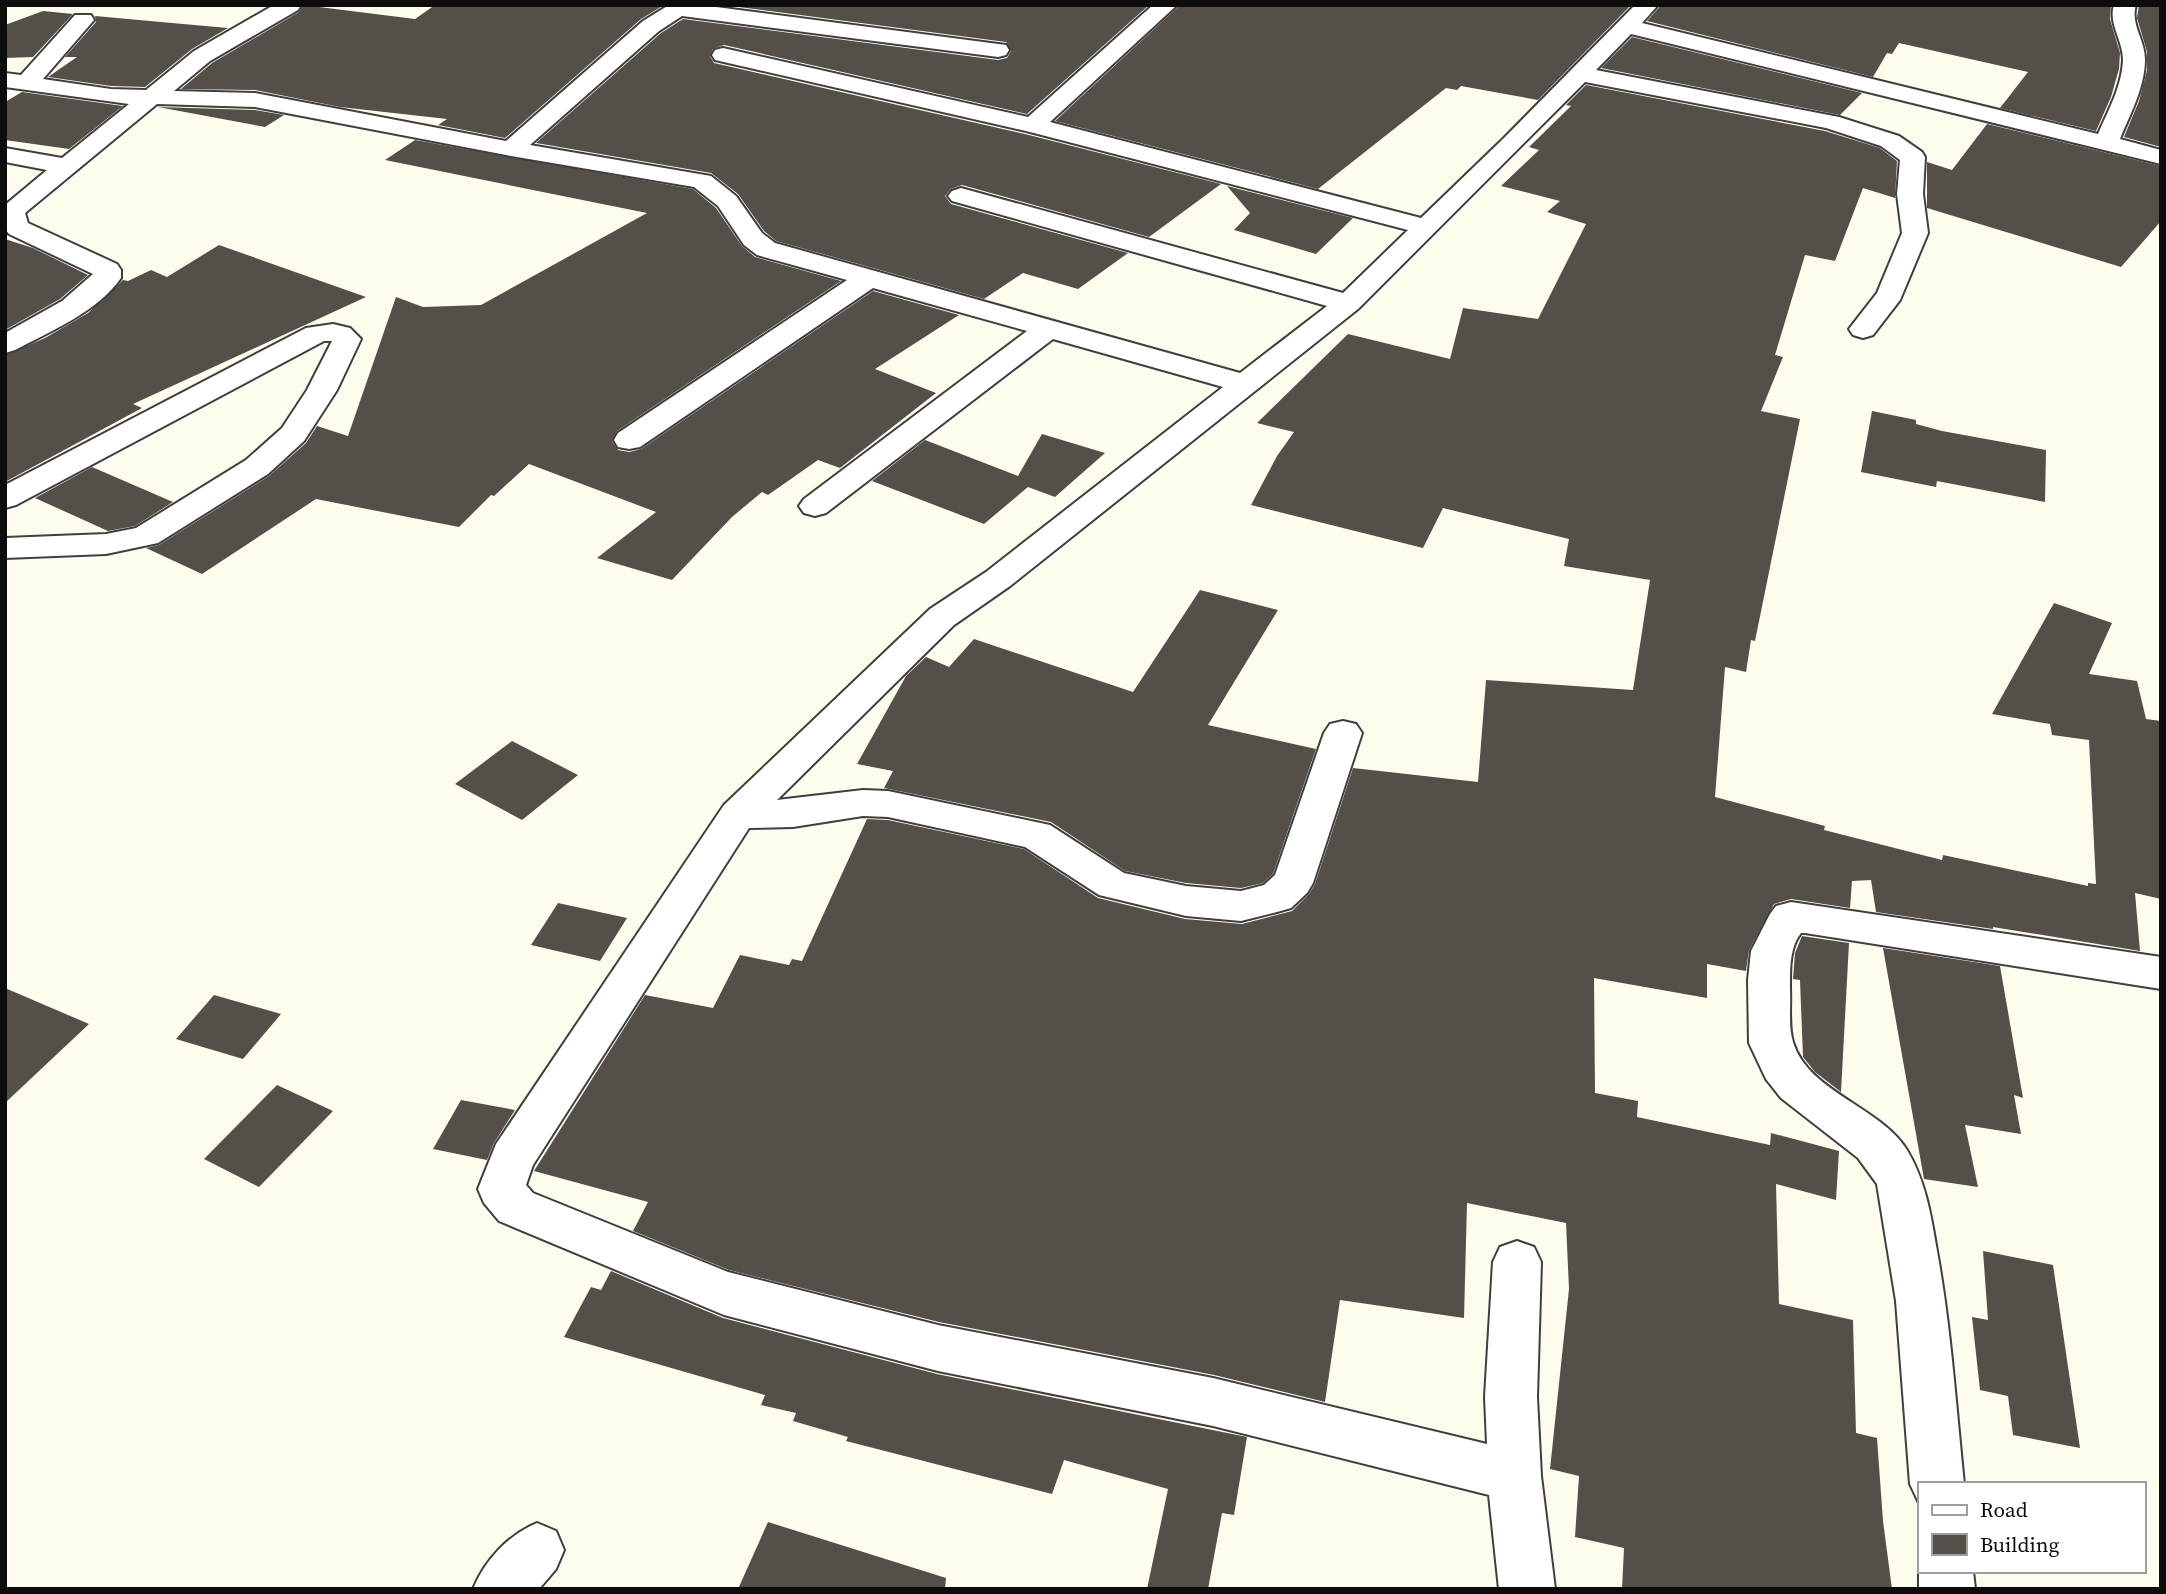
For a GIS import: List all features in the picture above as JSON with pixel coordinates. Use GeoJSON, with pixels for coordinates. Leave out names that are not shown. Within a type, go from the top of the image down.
{"type":"FeatureCollection","features":[{"type":"Feature","properties":{"kind":"street"},"geometry":{"type":"LineString","coordinates":[[5,344],[63,313],[107,278],[107,270],[18,228],[9,221],[16,208],[202,57],[290,5]]}},
{"type":"Feature","properties":{"kind":"street"},"geometry":{"type":"LineString","coordinates":[[1033,125],[1166,5]]}},
{"type":"Feature","properties":{"kind":"street"},"geometry":{"type":"LineString","coordinates":[[2106,143],[2132,76],[2133,45],[2122,23],[2125,5]]}},
{"type":"Feature","properties":{"kind":"street"},"geometry":{"type":"LineString","coordinates":[[511,149],[651,26],[682,7],[998,50]]}},
{"type":"Feature","properties":{"kind":"street"},"geometry":{"type":"LineString","coordinates":[[1514,1476],[1213,1402],[938,1348],[724,1293],[516,1207],[501,1189],[512,1158],[738,815],[942,617],[998,579],[1348,303],[1637,16],[2161,156]]}},
{"type":"Feature","properties":{"kind":"street"},"geometry":{"type":"LineString","coordinates":[[16,82],[83,20]]}},
{"type":"Feature","properties":{"kind":"street"},"geometry":{"type":"LineString","coordinates":[[723,55],[1033,125],[1427,226]]}},
{"type":"Feature","properties":{"kind":"street"},"geometry":{"type":"LineString","coordinates":[[1580,74],[1830,122],[1890,141],[1913,157],[1910,194],[1915,233],[1889,294],[1863,329]]}},
{"type":"Feature","properties":{"kind":"street"},"geometry":{"type":"LineString","coordinates":[[16,82],[111,96],[254,100],[511,149],[702,181],[727,201],[752,239],[766,249],[1245,384]]}},
{"type":"Feature","properties":{"kind":"street"},"geometry":{"type":"LineString","coordinates":[[5,155],[65,166]]}},
{"type":"Feature","properties":{"kind":"street"},"geometry":{"type":"LineString","coordinates":[[961,196],[1348,303]]}},
{"type":"Feature","properties":{"kind":"street"},"geometry":{"type":"LineString","coordinates":[[629,440],[868,279]]}},
{"type":"Feature","properties":{"kind":"street"},"geometry":{"type":"LineString","coordinates":[[815,506],[1047,330]]}},
{"type":"Feature","properties":{"kind":"street"},"geometry":{"type":"LineString","coordinates":[[5,498],[316,334],[332,332],[347,339],[322,390],[293,435],[257,467],[146,536],[106,544],[5,548]]}},
{"type":"Feature","properties":{"kind":"street"},"geometry":{"type":"LineString","coordinates":[[738,815],[793,813],[863,803],[888,804],[1036,835],[1113,885],[1186,901],[1241,906],[1277,897],[1293,883],[1343,733]]}},
{"type":"Feature","properties":{"kind":"street"},"geometry":{"type":"LineString","coordinates":[[1937,1482],[1918,1276],[1901,1186],[1895,1169],[1863,1136],[1798,1088],[1776,1057],[1770,1040],[1769,981],[1769,961],[1776,938],[1791,917],[1805,918],[2161,973]]}},
{"type":"Feature","properties":{"kind":"street"},"geometry":{"type":"LineString","coordinates":[[1517,1262],[1511,1397],[1514,1476],[1527,1589]]}},
{"type":"Feature","properties":{"kind":"street"},"geometry":{"type":"LineString","coordinates":[[501,1589],[537,1550]]}},
{"type":"Feature","properties":{"kind":"building"},"geometry":{"type":"Polygon","coordinates":[[[303,5],[415,19],[435,5],[664,5],[641,19],[505,138],[438,125],[447,119],[340,107],[255,90],[181,89],[212,63],[299,12],[303,5]]]}},
{"type":"Feature","properties":{"kind":"building"},"geometry":{"type":"Polygon","coordinates":[[[723,5],[1149,5],[1027,114],[724,45],[713,49],[710,56],[714,63],[1029,135],[1221,184],[1149,237],[962,185],[951,189],[945,196],[951,204],[1128,253],[1078,289],[1023,273],[984,299],[776,241],[764,231],[738,194],[711,173],[536,143],[661,33],[683,19],[998,60],[1007,58],[1011,51],[1006,42],[723,5]]]}},
{"type":"Feature","properties":{"kind":"building"},"geometry":{"type":"Polygon","coordinates":[[[1180,5],[1631,5],[1538,100],[1461,86],[1457,90],[1446,88],[1318,189],[1055,121],[1180,5]]]}},
{"type":"Feature","properties":{"kind":"building"},"geometry":{"type":"Polygon","coordinates":[[[1661,5],[2111,5],[2110,19],[2120,53],[2119,69],[2111,97],[2096,131],[2000,108],[2028,72],[1899,43],[1892,54],[1887,53],[1873,77],[1647,21],[1661,5]]]}},
{"type":"Feature","properties":{"kind":"building"},"geometry":{"type":"Polygon","coordinates":[[[2139,5],[2161,5],[2161,147],[2124,137],[2139,101],[2147,70],[2147,52],[2137,18],[2139,5]]]}},
{"type":"Feature","properties":{"kind":"building"},"geometry":{"type":"Polygon","coordinates":[[[43,11],[73,14],[33,57],[5,58],[5,25],[43,11]]]}},
{"type":"Feature","properties":{"kind":"building"},"geometry":{"type":"Polygon","coordinates":[[[95,16],[228,28],[192,49],[145,87],[111,86],[48,77],[77,57],[65,57],[96,22],[95,16]]]}},
{"type":"Feature","properties":{"kind":"building"},"geometry":{"type":"Polygon","coordinates":[[[1632,37],[1862,93],[1840,115],[1601,68],[1632,37]]]}},
{"type":"Feature","properties":{"kind":"building"},"geometry":{"type":"Polygon","coordinates":[[[1586,85],[1825,131],[1880,148],[1897,161],[1895,198],[1863,188],[1835,261],[1805,255],[1775,355],[1783,357],[1761,411],[1800,419],[1755,641],[1751,640],[1746,672],[1725,667],[1715,797],[1825,826],[1824,830],[1942,860],[1943,855],[2088,886],[2088,883],[2096,884],[2089,740],[2052,735],[2050,724],[1992,714],[2054,603],[2112,623],[2089,674],[2137,681],[2146,719],[2161,721],[2161,899],[2135,893],[2140,951],[1993,927],[1876,912],[1871,880],[1852,881],[1850,908],[1791,899],[1774,904],[1749,950],[1746,971],[1707,964],[1707,998],[1594,978],[1595,1093],[1638,1101],[1637,1117],[1770,1145],[1771,1133],[1839,1151],[1836,1200],[1776,1184],[1779,1304],[1853,1320],[1856,1433],[1877,1438],[1883,1521],[1892,1589],[1622,1589],[1624,1548],[1575,1537],[1579,1476],[1550,1469],[1569,1289],[1566,1223],[1467,1203],[1464,1318],[1340,1300],[1325,1402],[1214,1375],[939,1322],[729,1270],[633,1231],[648,1202],[534,1171],[645,995],[713,1008],[740,955],[789,965],[792,959],[802,961],[867,819],[888,820],[1024,849],[1098,898],[1185,919],[1242,924],[1292,911],[1309,894],[1315,884],[1353,768],[1478,782],[1486,680],[1633,690],[1650,580],[1564,566],[1569,539],[1443,508],[1423,548],[1251,505],[1277,456],[1294,432],[1257,423],[1348,334],[1450,359],[1463,308],[1538,319],[1586,224],[1547,212],[1560,201],[1501,186],[1539,150],[1529,147],[1571,106],[1566,105],[1586,85]]]}},
{"type":"Feature","properties":{"kind":"building"},"geometry":{"type":"Polygon","coordinates":[[[22,92],[123,106],[69,149],[5,140],[5,102],[22,92]]]}},
{"type":"Feature","properties":{"kind":"building"},"geometry":{"type":"Polygon","coordinates":[[[158,107],[255,110],[284,115],[265,127],[158,107]]]}},
{"type":"Feature","properties":{"kind":"building"},"geometry":{"type":"Polygon","coordinates":[[[1987,124],[2161,166],[2161,221],[2121,267],[1927,208],[1927,162],[1952,170],[1987,124]]]}},
{"type":"Feature","properties":{"kind":"building"},"geometry":{"type":"Polygon","coordinates":[[[415,140],[693,189],[716,208],[742,246],[755,257],[841,281],[617,431],[612,441],[618,450],[629,452],[641,449],[873,291],[959,315],[875,369],[936,393],[840,468],[818,460],[768,495],[762,492],[732,517],[672,580],[597,558],[656,512],[529,464],[494,496],[491,495],[459,527],[316,499],[202,574],[146,548],[159,545],[269,476],[306,443],[317,426],[348,436],[396,297],[423,307],[481,305],[647,213],[385,160],[415,140]]]}},
{"type":"Feature","properties":{"kind":"building"},"geometry":{"type":"Polygon","coordinates":[[[1227,186],[1353,218],[1316,254],[1234,230],[1250,213],[1227,186]]]}},
{"type":"Feature","properties":{"kind":"building"},"geometry":{"type":"Polygon","coordinates":[[[5,239],[33,248],[88,275],[60,299],[5,330],[5,239]]]}},
{"type":"Feature","properties":{"kind":"building"},"geometry":{"type":"Polygon","coordinates":[[[219,245],[366,297],[133,404],[142,408],[5,482],[5,355],[45,338],[88,313],[123,280],[128,281],[151,270],[167,277],[219,245]]]}},
{"type":"Feature","properties":{"kind":"building"},"geometry":{"type":"Polygon","coordinates":[[[1872,411],[1916,420],[1916,424],[1942,431],[2046,450],[2045,502],[1937,481],[1936,487],[1861,472],[1872,411]]]}},
{"type":"Feature","properties":{"kind":"building"},"geometry":{"type":"Polygon","coordinates":[[[1042,434],[1105,453],[1055,497],[1028,487],[984,524],[872,481],[925,440],[1018,476],[1042,434]]]}},
{"type":"Feature","properties":{"kind":"building"},"geometry":{"type":"Polygon","coordinates":[[[92,467],[173,502],[135,526],[108,531],[35,498],[92,467]]]}},
{"type":"Feature","properties":{"kind":"building"},"geometry":{"type":"Polygon","coordinates":[[[1200,590],[1278,610],[1208,725],[1316,749],[1273,874],[1263,883],[1241,888],[1186,883],[1125,871],[1051,822],[884,788],[893,771],[857,764],[906,676],[926,657],[949,667],[974,639],[1133,692],[1200,590]]]}},
{"type":"Feature","properties":{"kind":"building"},"geometry":{"type":"Polygon","coordinates":[[[512,741],[578,775],[522,820],[455,784],[512,741]]]}},
{"type":"Feature","properties":{"kind":"building"},"geometry":{"type":"Polygon","coordinates":[[[558,903],[627,918],[600,961],[531,945],[558,903]]]}},
{"type":"Feature","properties":{"kind":"building"},"geometry":{"type":"Polygon","coordinates":[[[1802,936],[1849,943],[1841,1092],[1815,1072],[1803,1057],[1800,980],[1793,979],[1795,953],[1802,936]]]}},
{"type":"Feature","properties":{"kind":"building"},"geometry":{"type":"Polygon","coordinates":[[[1883,948],[2000,966],[2023,1098],[2014,1095],[2021,1134],[1965,1125],[1978,1187],[1924,1179],[1883,948]]]}},
{"type":"Feature","properties":{"kind":"building"},"geometry":{"type":"Polygon","coordinates":[[[5,988],[89,1024],[5,1103],[5,988]]]}},
{"type":"Feature","properties":{"kind":"building"},"geometry":{"type":"Polygon","coordinates":[[[214,995],[281,1014],[243,1059],[176,1039],[214,995]]]}},
{"type":"Feature","properties":{"kind":"building"},"geometry":{"type":"Polygon","coordinates":[[[277,1085],[333,1111],[259,1187],[204,1159],[277,1085]]]}},
{"type":"Feature","properties":{"kind":"building"},"geometry":{"type":"Polygon","coordinates":[[[461,1100],[515,1110],[494,1143],[487,1160],[433,1149],[461,1100]]]}},
{"type":"Feature","properties":{"kind":"building"},"geometry":{"type":"Polygon","coordinates":[[[1983,1251],[2053,1265],[2080,1448],[2013,1435],[2008,1396],[1980,1390],[1972,1317],[1988,1320],[1983,1251]]]}},
{"type":"Feature","properties":{"kind":"building"},"geometry":{"type":"Polygon","coordinates":[[[611,1271],[723,1318],[937,1374],[1247,1437],[1234,1515],[1222,1513],[1208,1589],[1147,1589],[1168,1489],[1064,1460],[1052,1494],[846,1441],[848,1437],[793,1421],[796,1413],[761,1405],[765,1395],[564,1337],[591,1287],[601,1290],[611,1271]]]}},
{"type":"Feature","properties":{"kind":"building"},"geometry":{"type":"Polygon","coordinates":[[[768,1522],[946,1578],[945,1589],[738,1589],[768,1522]]]}}]}
